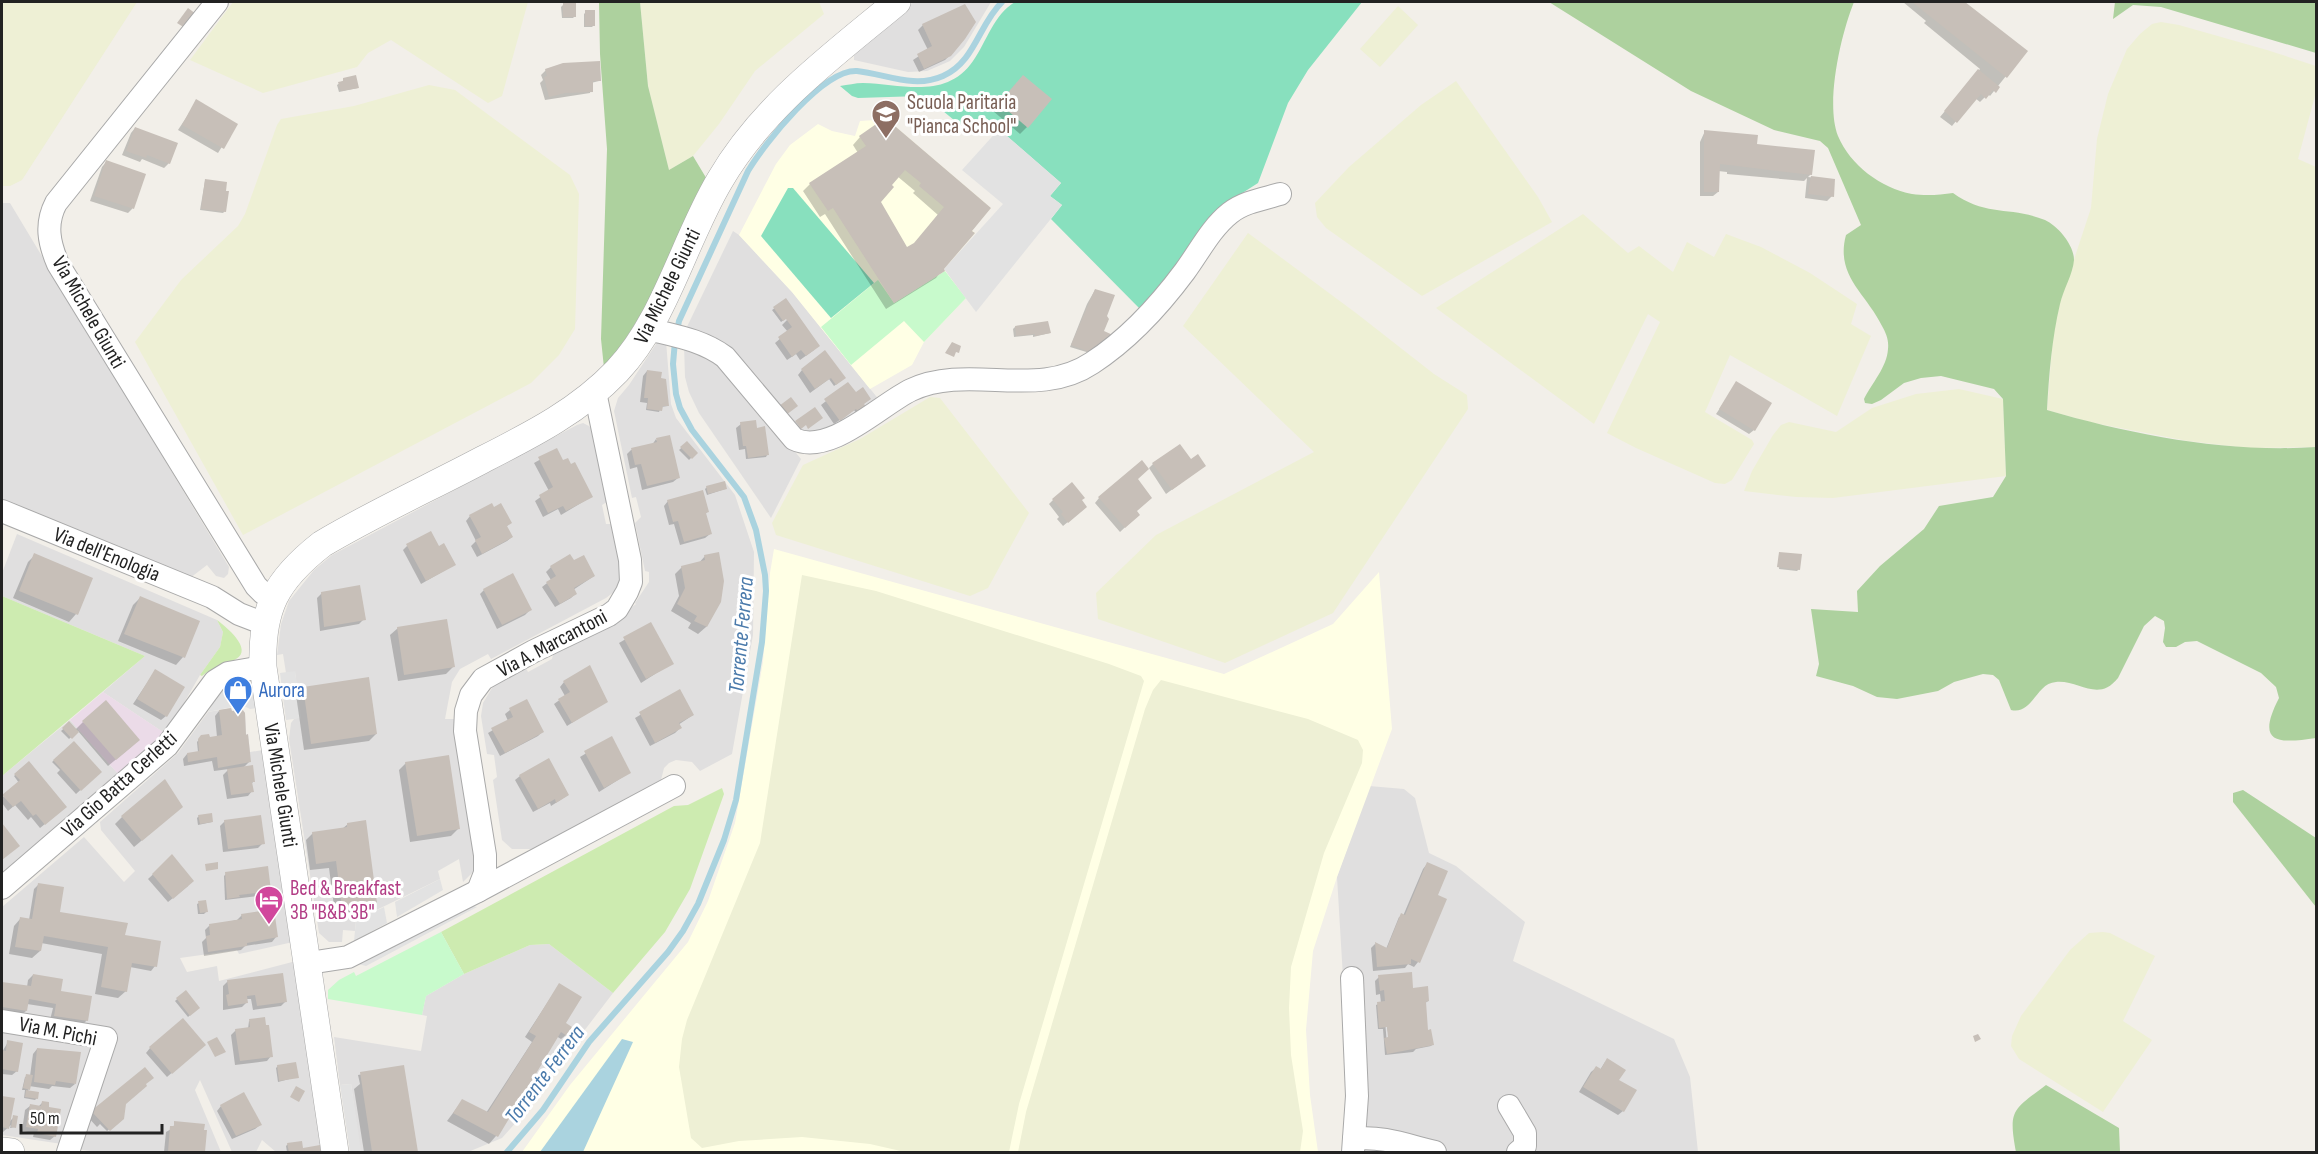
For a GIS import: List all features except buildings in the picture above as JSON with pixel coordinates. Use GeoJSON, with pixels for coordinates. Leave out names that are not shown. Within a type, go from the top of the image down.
{"type":"FeatureCollection","features":[{"type":"Feature","properties":{"kind":"street","name":"Via Michele Giunti"},"geometry":{"type":"LineString","coordinates":[[217,2],[56,203],[49,222],[49,232],[58,264],[249,576],[263,593],[274,597]]}},
{"type":"Feature","properties":{"kind":"street","name":"Via Michele Giunti"},"geometry":{"type":"LineString","coordinates":[[335,1152],[309,963],[263,667],[265,624],[274,597],[282,581],[299,562],[322,544],[546,428],[596,392],[634,351],[666,333],[713,192],[740,149],[782,100],[897,2]]}},
{"type":"Feature","properties":{"kind":"street"},"geometry":{"type":"LineString","coordinates":[[666,333],[700,342],[725,357],[794,439],[802,442],[817,442],[848,429],[909,391],[931,383],[960,379],[1037,381],[1055,379],[1082,370],[1143,322],[1225,217],[1249,203],[1280,194]]}},
{"type":"Feature","properties":{"kind":"street","name":"Via A. Marcantoni"},"geometry":{"type":"LineString","coordinates":[[478,891],[485,873],[485,855],[465,732],[466,711],[471,695],[483,679],[534,651],[609,615],[623,601],[631,582],[630,560],[596,392]]}},
{"type":"Feature","properties":{"kind":"street","name":"Via dell'Enologia"},"geometry":{"type":"LineString","coordinates":[[2,511],[212,597],[239,614],[265,624]]}},
{"type":"Feature","properties":{"kind":"street","name":"Via dell'Enologia"},"geometry":{"type":"LineString","coordinates":[[212,597],[253,600],[274,597]]}},
{"type":"Feature","properties":{"kind":"street","name":"Via Gio Batta Cerletti"},"geometry":{"type":"LineString","coordinates":[[2,888],[156,757],[178,734],[215,681],[228,673],[263,667]]}},
{"type":"Feature","properties":{"kind":"street"},"geometry":{"type":"LineString","coordinates":[[309,963],[348,957],[478,891],[674,786]]}},
{"type":"Feature","properties":{"kind":"street"},"geometry":{"type":"LineString","coordinates":[[1352,978],[1357,1096],[1354,1146]]}},
{"type":"Feature","properties":{"kind":"street","name":"Via M. Pichi"},"geometry":{"type":"LineString","coordinates":[[2,1021],[106,1038],[68,1152]]}},
{"type":"Feature","properties":{"kind":"street"},"geometry":{"type":"LineString","coordinates":[[1509,1106],[1525,1133],[1525,1146],[1518,1152]]}},
{"type":"Feature","properties":{"kind":"street"},"geometry":{"type":"LineString","coordinates":[[1354,1146],[1367,1137],[1435,1152]]}},
{"type":"Feature","properties":{"kind":"street"},"geometry":{"type":"LineString","coordinates":[[2,1151],[12,1152]]}},
{"type":"Feature","properties":{"kind":"shaded area"},"geometry":{"type":"Polygon","coordinates":[[[2,2],[137,2],[22,180],[10,186],[2,186],[2,2]]]}},
{"type":"Feature","properties":{"kind":"shaded area"},"geometry":{"type":"Polygon","coordinates":[[[233,2],[528,2],[502,96],[488,103],[391,40],[368,53],[357,67],[263,93],[190,60],[233,2]]]}},
{"type":"Feature","properties":{"kind":"shaded area"},"geometry":{"type":"Polygon","coordinates":[[[640,2],[819,2],[824,14],[755,71],[719,124],[693,156],[669,170],[648,86],[640,2]]]}},
{"type":"Feature","properties":{"kind":"shaded area"},"geometry":{"type":"Polygon","coordinates":[[[913,2],[991,2],[964,47],[950,61],[927,71],[908,72],[854,60],[854,51],[913,2]]]}},
{"type":"Feature","properties":{"kind":"shaded area"},"geometry":{"type":"Polygon","coordinates":[[[1398,6],[1418,25],[1380,67],[1360,49],[1398,6]]]}},
{"type":"Feature","properties":{"kind":"shaded area"},"geometry":{"type":"Polygon","coordinates":[[[2161,22],[2179,25],[2316,66],[2316,92],[2298,159],[2316,167],[2316,447],[2248,448],[2188,441],[2089,422],[2047,410],[2053,336],[2060,302],[2091,208],[2097,139],[2108,94],[2127,49],[2152,24],[2161,22]]]}},
{"type":"Feature","properties":{"kind":"shaded area"},"geometry":{"type":"Polygon","coordinates":[[[1456,81],[1538,197],[1552,222],[1422,296],[1326,228],[1317,217],[1315,203],[1349,167],[1421,105],[1456,81]]]}},
{"type":"Feature","properties":{"kind":"shaded area"},"geometry":{"type":"Polygon","coordinates":[[[429,85],[455,90],[570,175],[579,194],[575,329],[559,355],[531,383],[243,535],[135,342],[181,280],[238,226],[245,214],[281,119],[354,106],[429,85]]]}},
{"type":"Feature","properties":{"kind":"shaded area"},"geometry":{"type":"Polygon","coordinates":[[[860,121],[889,121],[991,208],[972,230],[975,233],[944,269],[966,298],[924,342],[912,365],[870,389],[792,292],[739,235],[776,164],[790,145],[818,124],[832,131],[855,136],[860,121]]]}},
{"type":"Feature","properties":{"kind":"shaded area"},"geometry":{"type":"Polygon","coordinates":[[[999,129],[1061,183],[1050,196],[1062,205],[976,312],[944,269],[1003,204],[962,170],[999,129]]]}},
{"type":"Feature","properties":{"kind":"shaded area"},"geometry":{"type":"Polygon","coordinates":[[[2,203],[10,203],[229,567],[228,574],[224,578],[216,576],[207,565],[190,578],[2,502],[2,203]]]}},
{"type":"Feature","properties":{"kind":"shaded area"},"geometry":{"type":"Polygon","coordinates":[[[1583,214],[1628,253],[1639,246],[1673,272],[1687,242],[1714,257],[1726,234],[1761,247],[1810,273],[1857,304],[1851,324],[1871,336],[1837,416],[1730,355],[1705,412],[1752,440],[1754,444],[1732,480],[1725,484],[1715,483],[1607,433],[1660,322],[1648,314],[1594,424],[1436,308],[1583,214]]]}},
{"type":"Feature","properties":{"kind":"shaded area"},"geometry":{"type":"Polygon","coordinates":[[[733,231],[792,292],[880,401],[826,432],[803,434],[685,331],[733,231]]]}},
{"type":"Feature","properties":{"kind":"shaded area"},"geometry":{"type":"Polygon","coordinates":[[[1248,233],[1434,374],[1467,395],[1468,409],[1333,613],[1225,663],[1098,619],[1096,593],[1156,535],[1314,452],[1183,326],[1248,233]]]}},
{"type":"Feature","properties":{"kind":"shaded area"},"geometry":{"type":"Polygon","coordinates":[[[660,341],[666,341],[671,404],[676,418],[735,495],[754,552],[753,635],[732,754],[700,771],[692,762],[676,760],[669,763],[664,768],[661,780],[594,817],[531,849],[512,849],[502,840],[493,780],[497,777],[494,755],[487,754],[481,716],[483,703],[495,683],[525,666],[528,672],[552,659],[554,651],[627,611],[636,604],[649,582],[649,572],[645,571],[635,523],[641,517],[636,497],[632,498],[614,411],[618,398],[660,341]]]}},
{"type":"Feature","properties":{"kind":"shaded area"},"geometry":{"type":"Polygon","coordinates":[[[684,344],[719,359],[801,459],[771,518],[699,413],[685,377],[684,344]]]}},
{"type":"Feature","properties":{"kind":"shaded area"},"geometry":{"type":"Polygon","coordinates":[[[1959,389],[2003,399],[2006,476],[1833,498],[1796,497],[1744,491],[1752,471],[1781,425],[1789,422],[1836,432],[1872,408],[1916,394],[1959,389]]]}},
{"type":"Feature","properties":{"kind":"shaded area"},"geometry":{"type":"Polygon","coordinates":[[[930,397],[940,398],[1029,513],[988,588],[970,596],[776,535],[772,523],[803,465],[860,439],[930,397]]]}},
{"type":"Feature","properties":{"kind":"shaded area"},"geometry":{"type":"Polygon","coordinates":[[[583,423],[593,431],[607,502],[602,505],[606,524],[612,524],[620,561],[619,581],[615,591],[606,598],[491,659],[488,654],[460,669],[452,682],[445,719],[458,719],[480,851],[475,870],[463,882],[459,859],[438,871],[440,879],[356,920],[355,931],[343,930],[342,942],[329,942],[319,933],[289,739],[291,723],[300,717],[295,672],[286,673],[283,654],[277,655],[281,624],[289,601],[314,570],[332,555],[583,423]]]}},
{"type":"Feature","properties":{"kind":"shaded area"},"geometry":{"type":"Polygon","coordinates":[[[17,534],[217,620],[223,632],[220,647],[200,675],[166,734],[103,692],[145,656],[2,596],[2,573],[17,534]]]}},
{"type":"Feature","properties":{"kind":"shaded area"},"geometry":{"type":"Polygon","coordinates":[[[774,549],[1224,674],[1333,624],[1379,572],[1392,729],[1337,877],[1313,951],[1306,1030],[1310,1095],[1318,1152],[522,1152],[570,1085],[688,942],[708,901],[735,823],[763,662],[774,549]]]}},
{"type":"Feature","properties":{"kind":"shaded area"},"geometry":{"type":"Polygon","coordinates":[[[802,575],[876,591],[1109,664],[1141,676],[1144,681],[1019,1104],[1009,1152],[905,1152],[870,1144],[802,1137],[739,1141],[702,1148],[691,1138],[679,1067],[682,1039],[687,1020],[760,843],[802,575]]]}},
{"type":"Feature","properties":{"kind":"shaded area"},"geometry":{"type":"Polygon","coordinates":[[[295,671],[301,718],[286,720],[280,673],[295,671]]]}},
{"type":"Feature","properties":{"kind":"shaded area"},"geometry":{"type":"Polygon","coordinates":[[[242,680],[253,688],[258,708],[250,709],[242,705],[208,712],[224,684],[242,680]]]}},
{"type":"Feature","properties":{"kind":"shaded area"},"geometry":{"type":"Polygon","coordinates":[[[1161,680],[1308,719],[1358,740],[1363,750],[1362,763],[1324,853],[1291,967],[1289,1008],[1291,1055],[1303,1131],[1300,1152],[1018,1152],[1026,1112],[1145,709],[1153,690],[1161,680]]]}},
{"type":"Feature","properties":{"kind":"shaded area"},"geometry":{"type":"Polygon","coordinates":[[[103,692],[166,734],[119,775],[70,720],[103,692]]]}},
{"type":"Feature","properties":{"kind":"shaded area"},"geometry":{"type":"Polygon","coordinates":[[[231,708],[232,711],[242,709],[245,713],[250,752],[263,750],[293,942],[239,954],[237,950],[180,958],[187,972],[217,966],[219,981],[296,961],[333,1152],[276,1152],[262,1140],[256,1152],[232,1152],[200,1080],[195,1090],[221,1152],[83,1150],[78,1148],[116,1032],[2,1012],[2,907],[84,837],[124,882],[135,871],[101,830],[100,822],[178,753],[208,712],[231,708]]]}},
{"type":"Feature","properties":{"kind":"shaded area"},"geometry":{"type":"Polygon","coordinates":[[[70,720],[119,775],[2,875],[2,776],[70,720]]]}},
{"type":"Feature","properties":{"kind":"shaded area"},"geometry":{"type":"Polygon","coordinates":[[[1369,786],[1404,789],[1415,798],[1429,853],[1456,866],[1525,922],[1513,961],[1674,1039],[1690,1077],[1698,1152],[1351,1152],[1350,1095],[1337,877],[1369,786]]]}},
{"type":"Feature","properties":{"kind":"shaded area"},"geometry":{"type":"Polygon","coordinates":[[[440,879],[443,890],[397,917],[395,902],[440,879]]]}},
{"type":"Feature","properties":{"kind":"shaded area"},"geometry":{"type":"Polygon","coordinates":[[[469,905],[477,907],[366,966],[358,964],[469,905]]]}},
{"type":"Feature","properties":{"kind":"shaded area"},"geometry":{"type":"Polygon","coordinates":[[[384,907],[387,923],[354,941],[356,920],[384,907]]]}},
{"type":"Feature","properties":{"kind":"shaded area"},"geometry":{"type":"Polygon","coordinates":[[[2089,933],[2110,933],[2155,956],[2123,1021],[2152,1040],[2103,1112],[2019,1059],[2011,1046],[2012,1036],[2021,1016],[2070,950],[2089,933]]]}},
{"type":"Feature","properties":{"kind":"shaded area"},"geometry":{"type":"Polygon","coordinates":[[[549,944],[613,993],[527,1110],[502,1138],[468,1152],[360,1152],[351,1084],[340,1085],[334,1037],[421,1051],[427,1016],[422,1015],[426,996],[464,974],[530,945],[549,944]]]}},
{"type":"Feature","properties":{"kind":"shaded area"},"geometry":{"type":"Polygon","coordinates":[[[2,1029],[97,1045],[62,1144],[2,1135],[2,1029]]]}},
{"type":"Feature","properties":{"kind":"shaded area"},"geometry":{"type":"Polygon","coordinates":[[[351,1084],[361,1152],[350,1152],[340,1085],[351,1084]]]}},
{"type":"Feature","properties":{"kind":"green space"},"geometry":{"type":"Polygon","coordinates":[[[599,2],[640,2],[648,86],[669,170],[693,156],[708,181],[648,301],[620,347],[604,368],[601,339],[607,149],[600,54],[599,2]]]}},
{"type":"Feature","properties":{"kind":"green space"},"geometry":{"type":"Polygon","coordinates":[[[1015,2],[1362,2],[1308,70],[1288,103],[1258,183],[1233,199],[1142,311],[1051,219],[1062,205],[1050,196],[1061,183],[986,118],[975,120],[969,115],[960,125],[943,111],[924,104],[920,96],[858,98],[840,86],[863,83],[923,87],[950,81],[962,73],[973,61],[996,21],[1015,2]]]}},
{"type":"Feature","properties":{"kind":"green space"},"geometry":{"type":"Polygon","coordinates":[[[1549,2],[1854,2],[1844,32],[1836,69],[1833,106],[1838,136],[1850,156],[1878,181],[1900,191],[1922,195],[1953,193],[1977,205],[2045,220],[2060,231],[2071,248],[2074,260],[2057,317],[2047,410],[2146,434],[2214,445],[2316,447],[2316,738],[2290,741],[2274,737],[2270,732],[2269,724],[2279,698],[2276,687],[2261,673],[2197,641],[2185,642],[2176,647],[2166,647],[2163,642],[2164,621],[2155,616],[2144,626],[2118,678],[2111,685],[2096,690],[2056,682],[2049,684],[2030,704],[2018,710],[2011,710],[1999,680],[1993,675],[1983,674],[1954,682],[1938,691],[1897,699],[1877,697],[1853,686],[1816,676],[1819,664],[1811,609],[1858,612],[1857,591],[1880,566],[1924,529],[1939,506],[1993,497],[2006,476],[2003,399],[1994,389],[1941,376],[1904,383],[1881,400],[1872,404],[1865,403],[1864,399],[1885,362],[1888,343],[1875,314],[1848,273],[1844,249],[1846,235],[1861,225],[1828,148],[1820,141],[1774,130],[1691,91],[1549,2]]]}},
{"type":"Feature","properties":{"kind":"green space"},"geometry":{"type":"Polygon","coordinates":[[[2115,2],[2316,2],[2316,53],[2161,7],[2133,5],[2113,19],[2115,2]]]}},
{"type":"Feature","properties":{"kind":"green space"},"geometry":{"type":"Polygon","coordinates":[[[788,188],[793,188],[874,283],[831,318],[761,236],[788,188]]]}},
{"type":"Feature","properties":{"kind":"green space"},"geometry":{"type":"Polygon","coordinates":[[[945,271],[966,298],[924,342],[904,321],[851,365],[821,327],[878,280],[894,303],[945,271]]]}},
{"type":"Feature","properties":{"kind":"green space"},"geometry":{"type":"Polygon","coordinates":[[[2,596],[145,656],[2,776],[2,596]]]}},
{"type":"Feature","properties":{"kind":"green space"},"geometry":{"type":"Polygon","coordinates":[[[217,620],[236,638],[242,650],[241,655],[202,676],[200,675],[220,647],[223,632],[217,620]]]}},
{"type":"Feature","properties":{"kind":"green space"},"geometry":{"type":"Polygon","coordinates":[[[722,788],[724,794],[690,889],[665,932],[613,993],[549,944],[530,945],[464,974],[441,932],[674,806],[688,805],[722,788]]]}},
{"type":"Feature","properties":{"kind":"green space"},"geometry":{"type":"Polygon","coordinates":[[[2243,790],[2316,838],[2316,907],[2233,802],[2233,793],[2243,790]]]}},
{"type":"Feature","properties":{"kind":"green space"},"geometry":{"type":"Polygon","coordinates":[[[441,932],[464,974],[426,996],[422,1015],[328,999],[328,990],[339,980],[354,972],[356,976],[441,932]]]}},
{"type":"Feature","properties":{"kind":"green space"},"geometry":{"type":"Polygon","coordinates":[[[2046,1085],[2119,1128],[2120,1152],[2016,1152],[2013,1118],[2026,1100],[2046,1085]]]}},
{"type":"Feature","properties":{"kind":"water"},"geometry":{"type":"Polygon","coordinates":[[[622,1039],[633,1042],[583,1152],[540,1152],[622,1039]]]}},
{"type":"Feature","properties":{"kind":"waterway","name":"Torrente Ferrera"},"geometry":{"type":"LineString","coordinates":[[677,331],[679,321],[748,171],[767,143],[796,110],[812,94],[843,74],[857,71],[911,81],[932,80],[943,76],[954,70],[970,52],[994,11],[1002,2]]}},
{"type":"Feature","properties":{"kind":"waterway","name":"Torrente Ferrera"},"geometry":{"type":"LineString","coordinates":[[507,1152],[543,1110],[589,1042],[668,952],[683,931],[698,904],[724,840],[736,800],[762,642],[765,575],[756,530],[744,497],[692,430],[680,408],[673,364],[675,341]]}},
{"type":"Feature","properties":{"kind":"place","name":"Scuola Paritaria \"Pianca School\""},"geometry":{"type":"Point","coordinates":[886,140]}},
{"type":"Feature","properties":{"kind":"place","name":"Aurora"},"geometry":{"type":"Point","coordinates":[238,716]}},
{"type":"Feature","properties":{"kind":"place","name":"Bed & Breakfast 3B \"B&B 3B\""},"geometry":{"type":"Point","coordinates":[269,926]}}]}
